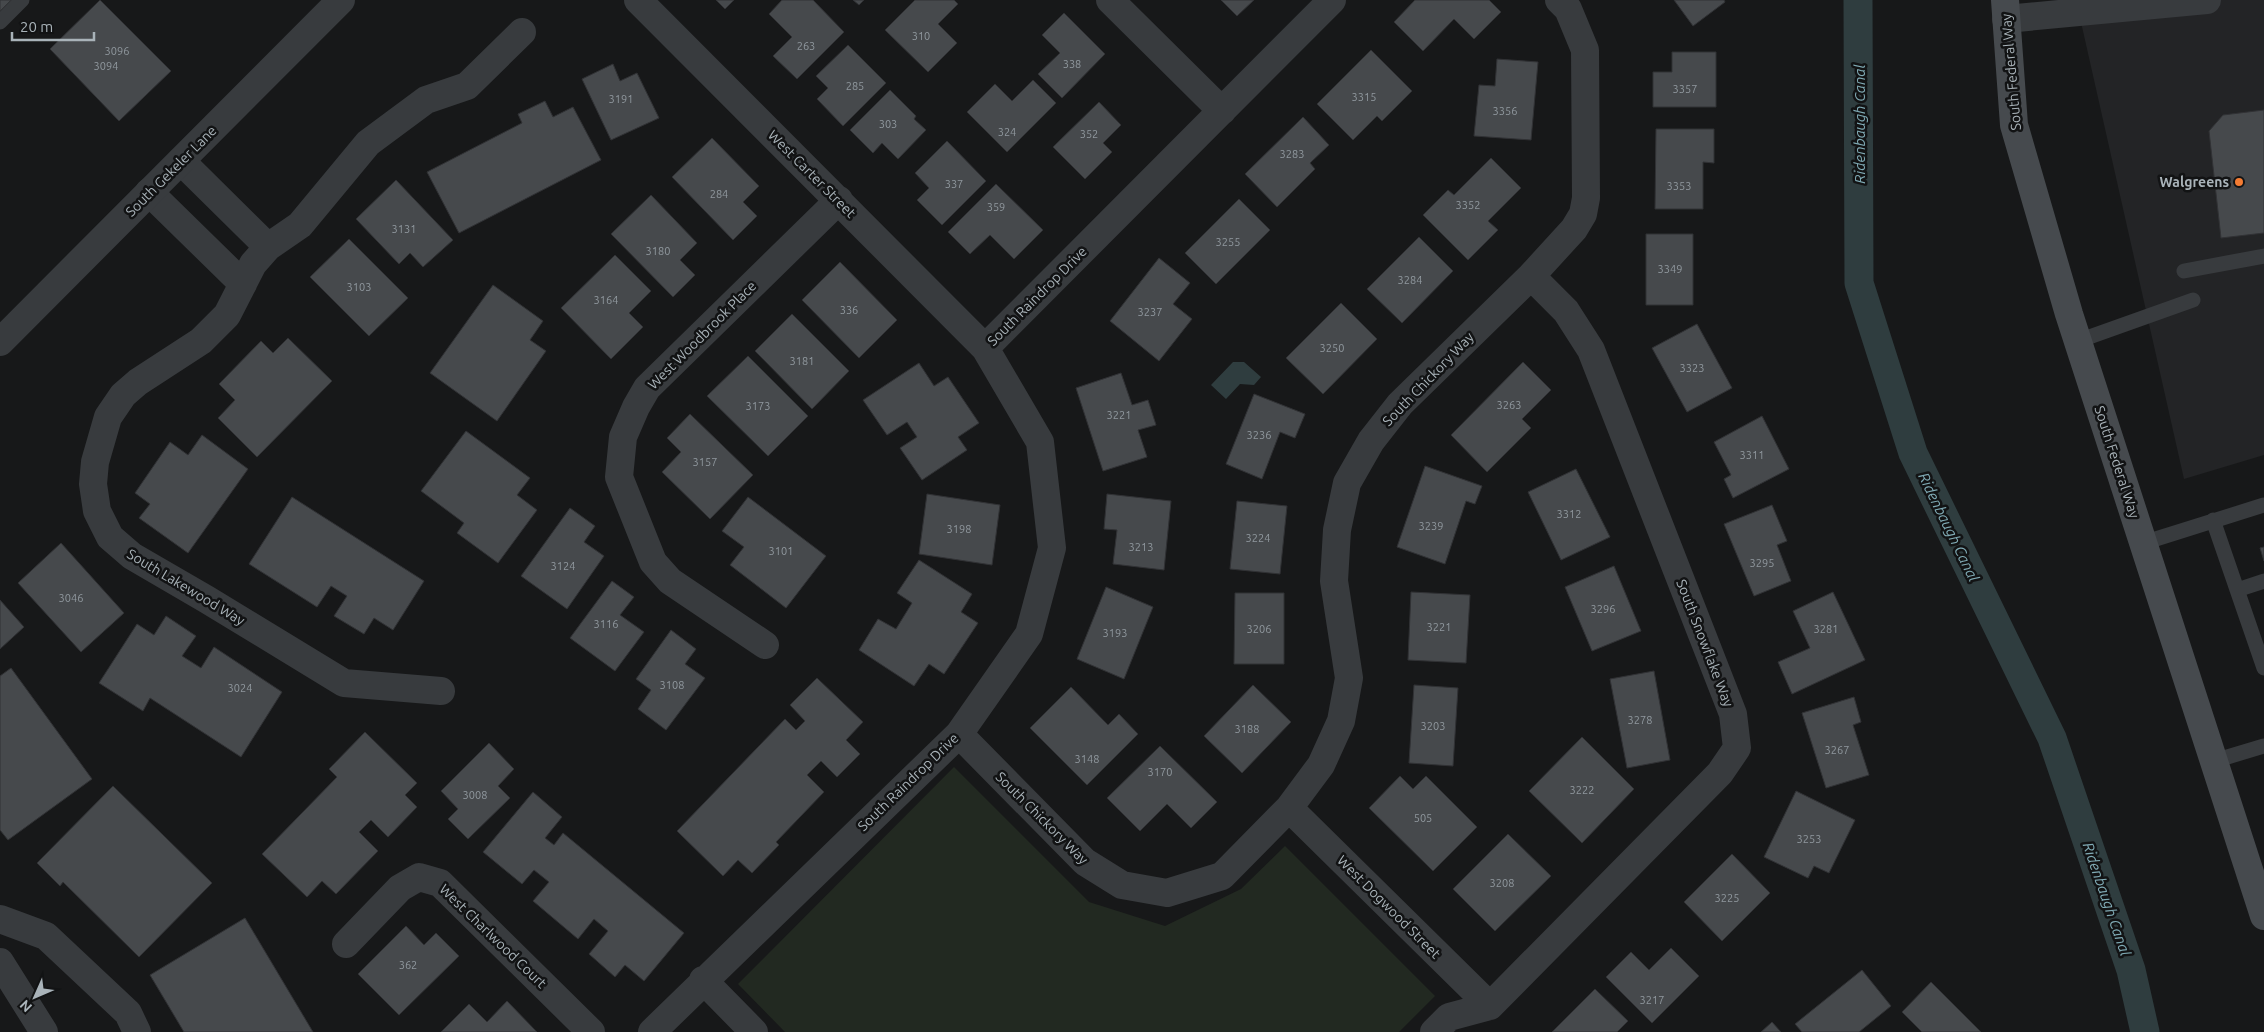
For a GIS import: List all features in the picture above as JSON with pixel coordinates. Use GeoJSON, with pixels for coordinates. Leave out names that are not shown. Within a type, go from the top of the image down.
{"type":"FeatureCollection","features":[{"type":"Feature","properties":{"kind":"main road","name":"South Federal Way"},"geometry":{"type":"LineString","coordinates":[[2006,9],[2014,125],[2078,341],[2264,916]]}},
{"type":"Feature","properties":{"kind":"street","name":"West Carter Street"},"geometry":{"type":"LineString","coordinates":[[638,0],[985,348]]}},
{"type":"Feature","properties":{"kind":"street"},"geometry":{"type":"LineString","coordinates":[[1110,0],[1222,111]]}},
{"type":"Feature","properties":{"kind":"street","name":"South Raindrop Drive"},"geometry":{"type":"LineString","coordinates":[[652,1032],[703,980],[959,734],[1029,634],[1052,548],[1040,442],[985,348],[1332,0]]}},
{"type":"Feature","properties":{"kind":"street","name":"South Chickory Way"},"geometry":{"type":"LineString","coordinates":[[959,734],[1085,862],[1122,885],[1167,894],[1222,876],[1289,808],[1321,765],[1341,722],[1350,678],[1334,581],[1337,530],[1347,483],[1371,441],[1400,404],[1531,276],[1574,229],[1582,214],[1586,198],[1584,50],[1568,9],[1559,0]]}},
{"type":"Feature","properties":{"kind":"street"},"geometry":{"type":"LineString","coordinates":[[2006,9],[2207,0]]}},
{"type":"Feature","properties":{"kind":"street","name":"South Gekeler Lane"},"geometry":{"type":"LineString","coordinates":[[0,342],[180,161],[331,3]]}},
{"type":"Feature","properties":{"kind":"street","name":"South Lakewood Way"},"geometry":{"type":"LineString","coordinates":[[441,691],[344,683],[132,556],[110,537],[97,511],[93,484],[95,462],[108,417],[123,395],[138,382],[202,341],[227,315],[253,264],[268,247],[300,225],[368,143],[426,100],[467,86],[522,32]]}},
{"type":"Feature","properties":{"kind":"street"},"geometry":{"type":"LineString","coordinates":[[180,161],[268,247]]}},
{"type":"Feature","properties":{"kind":"street"},"geometry":{"type":"LineString","coordinates":[[149,192],[243,284]]}},
{"type":"Feature","properties":{"kind":"street","name":"West Woodbrook Place"},"geometry":{"type":"LineString","coordinates":[[765,645],[670,580],[653,562],[619,477],[624,437],[636,407],[648,388],[839,200]]}},
{"type":"Feature","properties":{"kind":"street","name":"South Snowflake Way"},"geometry":{"type":"LineString","coordinates":[[1434,1032],[1450,1017],[1490,1006],[1720,773],[1737,748],[1733,714],[1591,350],[1566,312],[1531,276]]}},
{"type":"Feature","properties":{"kind":"street","name":"West Dogwood Street"},"geometry":{"type":"LineString","coordinates":[[1289,808],[1490,1006]]}},
{"type":"Feature","properties":{"kind":"street","name":"West Charlwood Court"},"geometry":{"type":"LineString","coordinates":[[346,944],[400,888],[419,877],[440,883],[591,1032]]}},
{"type":"Feature","properties":{"kind":"street"},"geometry":{"type":"LineString","coordinates":[[0,918],[46,936],[128,1013],[138,1032]]}},
{"type":"Feature","properties":{"kind":"street"},"geometry":{"type":"LineString","coordinates":[[0,962],[44,1032]]}},
{"type":"Feature","properties":{"kind":"street"},"geometry":{"type":"LineString","coordinates":[[703,980],[754,1032]]}},
{"type":"Feature","properties":{"kind":"lane"},"geometry":{"type":"LineString","coordinates":[[0,22],[22,0]]}},
{"type":"Feature","properties":{"kind":"lane"},"geometry":{"type":"LineString","coordinates":[[2184,271],[2264,256]]}},
{"type":"Feature","properties":{"kind":"lane"},"geometry":{"type":"LineString","coordinates":[[2078,341],[2193,300]]}},
{"type":"Feature","properties":{"kind":"lane"},"geometry":{"type":"LineString","coordinates":[[2143,542],[2264,505]]}},
{"type":"Feature","properties":{"kind":"lane"},"geometry":{"type":"LineString","coordinates":[[2213,520],[2237,590],[2258,630],[2264,668]]}},
{"type":"Feature","properties":{"kind":"lane"},"geometry":{"type":"LineString","coordinates":[[2237,590],[2264,581]]}},
{"type":"Feature","properties":{"kind":"lane"},"geometry":{"type":"LineString","coordinates":[[2214,761],[2264,746]]}},
{"type":"Feature","properties":{"kind":"shaded area"},"geometry":{"type":"Polygon","coordinates":[[[2076,0],[2264,0],[2264,455],[2184,479],[2076,0]]]}},
{"type":"Feature","properties":{"kind":"shaded area"},"geometry":{"type":"Polygon","coordinates":[[[1233,362],[1244,362],[1261,377],[1254,385],[1240,384],[1226,399],[1211,385],[1233,362]]]}},
{"type":"Feature","properties":{"kind":"shaded area"},"geometry":{"type":"Polygon","coordinates":[[[954,767],[1089,902],[1165,926],[1241,889],[1285,846],[1435,996],[1399,1032],[785,1032],[738,984],[954,767]]]}},
{"type":"Feature","properties":{"kind":"building"},"geometry":{"type":"Polygon","coordinates":[[[0,0],[11,0],[0,11],[0,0]]]}},
{"type":"Feature","properties":{"kind":"building"},"geometry":{"type":"Polygon","coordinates":[[[100,0],[171,71],[119,121],[50,49],[100,0]]]}},
{"type":"Feature","properties":{"kind":"building"},"geometry":{"type":"Polygon","coordinates":[[[716,0],[734,0],[725,9],[716,0]]]}},
{"type":"Feature","properties":{"kind":"building"},"geometry":{"type":"Polygon","coordinates":[[[782,0],[813,0],[844,32],[797,79],[773,56],[792,37],[769,14],[782,0]]]}},
{"type":"Feature","properties":{"kind":"building"},"geometry":{"type":"Polygon","coordinates":[[[853,0],[864,0],[859,5],[853,0]]]}},
{"type":"Feature","properties":{"kind":"building"},"geometry":{"type":"Polygon","coordinates":[[[915,0],[954,0],[958,4],[938,24],[957,43],[928,72],[885,30],[915,0]]]}},
{"type":"Feature","properties":{"kind":"building"},"geometry":{"type":"Polygon","coordinates":[[[1221,0],[1254,0],[1237,16],[1221,0]]]}},
{"type":"Feature","properties":{"kind":"building"},"geometry":{"type":"Polygon","coordinates":[[[1415,0],[1489,0],[1501,12],[1474,39],[1454,19],[1423,51],[1394,22],[1415,0]]]}},
{"type":"Feature","properties":{"kind":"building"},"geometry":{"type":"Polygon","coordinates":[[[1674,0],[1724,0],[1725,2],[1693,26],[1674,0]]]}},
{"type":"Feature","properties":{"kind":"building"},"geometry":{"type":"Polygon","coordinates":[[[1064,13],[1105,54],[1062,98],[1038,74],[1060,53],[1042,35],[1064,13]]]}},
{"type":"Feature","properties":{"kind":"building"},"geometry":{"type":"Polygon","coordinates":[[[848,45],[886,83],[843,126],[817,99],[828,88],[816,76],[848,45]]]}},
{"type":"Feature","properties":{"kind":"building"},"geometry":{"type":"Polygon","coordinates":[[[1371,50],[1412,91],[1382,121],[1377,116],[1353,140],[1317,104],[1371,50]]]}},
{"type":"Feature","properties":{"kind":"building"},"geometry":{"type":"Polygon","coordinates":[[[1672,52],[1716,52],[1716,107],[1653,107],[1653,72],[1672,72],[1672,52]]]}},
{"type":"Feature","properties":{"kind":"building"},"geometry":{"type":"Polygon","coordinates":[[[1497,59],[1538,62],[1531,140],[1474,136],[1479,85],[1495,86],[1497,59]]]}},
{"type":"Feature","properties":{"kind":"building"},"geometry":{"type":"Polygon","coordinates":[[[613,64],[620,81],[637,73],[659,118],[611,140],[582,79],[613,64]]]}},
{"type":"Feature","properties":{"kind":"building"},"geometry":{"type":"Polygon","coordinates":[[[1033,80],[1056,103],[1007,152],[967,112],[995,84],[1012,101],[1033,80]]]}},
{"type":"Feature","properties":{"kind":"building"},"geometry":{"type":"Polygon","coordinates":[[[890,90],[916,116],[914,119],[926,130],[898,159],[882,143],[873,153],[850,130],[890,90]]]}},
{"type":"Feature","properties":{"kind":"building"},"geometry":{"type":"Polygon","coordinates":[[[545,101],[553,117],[573,107],[601,160],[459,233],[427,172],[522,123],[518,114],[545,101]]]}},
{"type":"Feature","properties":{"kind":"building"},"geometry":{"type":"Polygon","coordinates":[[[1099,102],[1121,125],[1103,143],[1112,152],[1085,179],[1053,147],[1099,102]]]}},
{"type":"Feature","properties":{"kind":"building","name":"Walgreens"},"geometry":{"type":"Polygon","coordinates":[[[2264,110],[2264,233],[2221,238],[2209,131],[2223,115],[2264,110]]]}},
{"type":"Feature","properties":{"kind":"building"},"geometry":{"type":"Polygon","coordinates":[[[1303,117],[1329,145],[1310,163],[1315,169],[1277,207],[1245,174],[1303,117]]]}},
{"type":"Feature","properties":{"kind":"building"},"geometry":{"type":"Polygon","coordinates":[[[1656,129],[1714,129],[1714,163],[1703,162],[1703,209],[1655,209],[1656,129]]]}},
{"type":"Feature","properties":{"kind":"building"},"geometry":{"type":"Polygon","coordinates":[[[712,138],[759,186],[743,202],[757,216],[733,240],[672,177],[712,138]]]}},
{"type":"Feature","properties":{"kind":"building"},"geometry":{"type":"Polygon","coordinates":[[[947,141],[986,181],[942,225],[917,200],[929,188],[915,173],[947,141]]]}},
{"type":"Feature","properties":{"kind":"building"},"geometry":{"type":"Polygon","coordinates":[[[1491,158],[1521,188],[1488,221],[1498,230],[1468,260],[1423,215],[1448,190],[1454,195],[1491,158]]]}},
{"type":"Feature","properties":{"kind":"building"},"geometry":{"type":"Polygon","coordinates":[[[396,180],[453,240],[423,267],[410,253],[399,264],[356,219],[396,180]]]}},
{"type":"Feature","properties":{"kind":"building"},"geometry":{"type":"Polygon","coordinates":[[[996,184],[1043,230],[1014,259],[990,235],[970,254],[948,232],[996,184]]]}},
{"type":"Feature","properties":{"kind":"building"},"geometry":{"type":"Polygon","coordinates":[[[651,195],[697,243],[680,260],[695,275],[673,297],[611,234],[651,195]]]}},
{"type":"Feature","properties":{"kind":"building"},"geometry":{"type":"Polygon","coordinates":[[[1239,199],[1270,230],[1216,284],[1185,253],[1239,199]]]}},
{"type":"Feature","properties":{"kind":"building"},"geometry":{"type":"Polygon","coordinates":[[[1646,234],[1693,234],[1693,305],[1646,305],[1646,234]]]}},
{"type":"Feature","properties":{"kind":"building"},"geometry":{"type":"Polygon","coordinates":[[[1419,237],[1453,271],[1402,323],[1367,289],[1419,237]]]}},
{"type":"Feature","properties":{"kind":"building"},"geometry":{"type":"Polygon","coordinates":[[[349,239],[408,298],[369,336],[310,277],[349,239]]]}},
{"type":"Feature","properties":{"kind":"building"},"geometry":{"type":"Polygon","coordinates":[[[615,255],[651,291],[629,313],[643,327],[611,359],[561,308],[615,255]]]}},
{"type":"Feature","properties":{"kind":"building"},"geometry":{"type":"Polygon","coordinates":[[[1159,258],[1190,283],[1173,304],[1192,319],[1159,361],[1110,321],[1159,258]]]}},
{"type":"Feature","properties":{"kind":"building"},"geometry":{"type":"Polygon","coordinates":[[[840,262],[897,320],[859,358],[802,300],[840,262]]]}},
{"type":"Feature","properties":{"kind":"building"},"geometry":{"type":"Polygon","coordinates":[[[493,285],[543,321],[530,340],[546,351],[497,421],[430,373],[493,285]]]}},
{"type":"Feature","properties":{"kind":"building"},"geometry":{"type":"Polygon","coordinates":[[[1341,303],[1377,339],[1323,394],[1286,358],[1341,303]]]}},
{"type":"Feature","properties":{"kind":"building"},"geometry":{"type":"Polygon","coordinates":[[[792,314],[849,371],[812,409],[755,351],[792,314]]]}},
{"type":"Feature","properties":{"kind":"building"},"geometry":{"type":"Polygon","coordinates":[[[1697,324],[1732,388],[1687,412],[1652,348],[1697,324]]]}},
{"type":"Feature","properties":{"kind":"building"},"geometry":{"type":"Polygon","coordinates":[[[288,338],[332,381],[257,457],[218,418],[235,400],[219,384],[261,341],[273,353],[288,338]]]}},
{"type":"Feature","properties":{"kind":"building"},"geometry":{"type":"Polygon","coordinates":[[[748,356],[808,416],[768,456],[707,396],[748,356]]]}},
{"type":"Feature","properties":{"kind":"building"},"geometry":{"type":"Polygon","coordinates":[[[1523,362],[1551,390],[1522,419],[1531,428],[1487,472],[1451,435],[1523,362]]]}},
{"type":"Feature","properties":{"kind":"building"},"geometry":{"type":"Polygon","coordinates":[[[919,363],[934,386],[948,377],[979,423],[958,437],[967,450],[922,480],[900,448],[917,437],[907,422],[887,435],[863,400],[919,363]]]}},
{"type":"Feature","properties":{"kind":"building"},"geometry":{"type":"Polygon","coordinates":[[[1121,373],[1132,405],[1148,400],[1156,425],[1138,430],[1147,457],[1103,471],[1076,388],[1121,373]]]}},
{"type":"Feature","properties":{"kind":"building"},"geometry":{"type":"Polygon","coordinates":[[[1254,394],[1305,414],[1295,438],[1280,432],[1262,479],[1226,464],[1254,394]]]}},
{"type":"Feature","properties":{"kind":"building"},"geometry":{"type":"Polygon","coordinates":[[[690,414],[753,475],[710,519],[662,472],[681,452],[667,438],[690,414]]]}},
{"type":"Feature","properties":{"kind":"building"},"geometry":{"type":"Polygon","coordinates":[[[1762,416],[1789,469],[1733,498],[1724,479],[1731,475],[1714,442],[1762,416]]]}},
{"type":"Feature","properties":{"kind":"building"},"geometry":{"type":"Polygon","coordinates":[[[466,431],[530,478],[517,495],[537,510],[498,563],[457,533],[464,523],[421,491],[466,431]]]}},
{"type":"Feature","properties":{"kind":"building"},"geometry":{"type":"Polygon","coordinates":[[[202,435],[248,469],[188,553],[139,518],[150,504],[135,493],[170,442],[188,455],[202,435]]]}},
{"type":"Feature","properties":{"kind":"building"},"geometry":{"type":"Polygon","coordinates":[[[1425,466],[1482,486],[1475,504],[1466,501],[1445,564],[1397,547],[1425,466]]]}},
{"type":"Feature","properties":{"kind":"building"},"geometry":{"type":"Polygon","coordinates":[[[1576,469],[1610,537],[1561,560],[1528,492],[1576,469]]]}},
{"type":"Feature","properties":{"kind":"building"},"geometry":{"type":"Polygon","coordinates":[[[927,494],[1000,505],[992,565],[919,554],[927,494]]]}},
{"type":"Feature","properties":{"kind":"building"},"geometry":{"type":"Polygon","coordinates":[[[1107,494],[1171,501],[1164,570],[1113,564],[1117,530],[1104,529],[1107,494]]]}},
{"type":"Feature","properties":{"kind":"building"},"geometry":{"type":"Polygon","coordinates":[[[292,497],[424,581],[393,630],[374,618],[364,634],[334,616],[347,596],[331,586],[317,607],[249,564],[292,497]]]}},
{"type":"Feature","properties":{"kind":"building"},"geometry":{"type":"Polygon","coordinates":[[[748,497],[826,556],[786,608],[730,565],[744,547],[722,531],[748,497]]]}},
{"type":"Feature","properties":{"kind":"building"},"geometry":{"type":"Polygon","coordinates":[[[1237,501],[1287,506],[1280,574],[1230,569],[1237,501]]]}},
{"type":"Feature","properties":{"kind":"building"},"geometry":{"type":"Polygon","coordinates":[[[1772,505],[1787,541],[1777,545],[1791,581],[1754,596],[1724,524],[1772,505]]]}},
{"type":"Feature","properties":{"kind":"building"},"geometry":{"type":"Polygon","coordinates":[[[570,508],[595,526],[584,542],[604,556],[567,609],[521,576],[570,508]]]}},
{"type":"Feature","properties":{"kind":"building"},"geometry":{"type":"Polygon","coordinates":[[[61,543],[124,613],[81,652],[18,583],[61,543]]]}},
{"type":"Feature","properties":{"kind":"building"},"geometry":{"type":"Polygon","coordinates":[[[2264,547],[2264,561],[2260,548],[2264,547]]]}},
{"type":"Feature","properties":{"kind":"building"},"geometry":{"type":"Polygon","coordinates":[[[919,560],[972,594],[961,612],[978,623],[944,674],[929,664],[914,686],[859,650],[878,619],[896,629],[912,603],[897,593],[919,560]]]}},
{"type":"Feature","properties":{"kind":"building"},"geometry":{"type":"Polygon","coordinates":[[[1614,566],[1641,631],[1592,651],[1565,587],[1614,566]]]}},
{"type":"Feature","properties":{"kind":"building"},"geometry":{"type":"Polygon","coordinates":[[[612,581],[634,597],[620,615],[644,632],[615,671],[570,638],[612,581]]]}},
{"type":"Feature","properties":{"kind":"building"},"geometry":{"type":"Polygon","coordinates":[[[1106,587],[1153,607],[1124,679],[1077,659],[1106,587]]]}},
{"type":"Feature","properties":{"kind":"building"},"geometry":{"type":"Polygon","coordinates":[[[1411,592],[1470,595],[1466,663],[1408,660],[1411,592]]]}},
{"type":"Feature","properties":{"kind":"building"},"geometry":{"type":"Polygon","coordinates":[[[1833,592],[1865,660],[1792,694],[1778,662],[1810,648],[1793,611],[1833,592]]]}},
{"type":"Feature","properties":{"kind":"building"},"geometry":{"type":"Polygon","coordinates":[[[1235,593],[1284,593],[1284,664],[1234,664],[1235,593]]]}},
{"type":"Feature","properties":{"kind":"building"},"geometry":{"type":"Polygon","coordinates":[[[0,600],[24,627],[0,649],[0,600]]]}},
{"type":"Feature","properties":{"kind":"building"},"geometry":{"type":"Polygon","coordinates":[[[166,616],[196,636],[182,656],[201,668],[214,647],[282,692],[241,757],[150,698],[143,711],[99,683],[137,624],[154,635],[166,616]]]}},
{"type":"Feature","properties":{"kind":"building"},"geometry":{"type":"Polygon","coordinates":[[[671,630],[696,649],[685,664],[705,678],[666,730],[638,709],[651,690],[636,679],[671,630]]]}},
{"type":"Feature","properties":{"kind":"building"},"geometry":{"type":"Polygon","coordinates":[[[11,668],[92,779],[8,840],[0,830],[0,676],[11,668]]]}},
{"type":"Feature","properties":{"kind":"building"},"geometry":{"type":"Polygon","coordinates":[[[1654,671],[1670,760],[1627,768],[1610,679],[1654,671]]]}},
{"type":"Feature","properties":{"kind":"building"},"geometry":{"type":"Polygon","coordinates":[[[817,678],[863,722],[846,740],[860,754],[837,777],[821,761],[807,775],[824,792],[776,842],[779,845],[752,873],[738,860],[723,876],[677,831],[785,719],[796,730],[805,721],[790,705],[817,678]]]}},
{"type":"Feature","properties":{"kind":"building"},"geometry":{"type":"Polygon","coordinates":[[[1253,685],[1291,722],[1242,773],[1204,736],[1253,685]]]}},
{"type":"Feature","properties":{"kind":"building"},"geometry":{"type":"Polygon","coordinates":[[[1414,685],[1458,688],[1453,766],[1409,763],[1414,685]]]}},
{"type":"Feature","properties":{"kind":"building"},"geometry":{"type":"Polygon","coordinates":[[[1071,687],[1108,725],[1119,714],[1138,734],[1087,785],[1030,728],[1071,687]]]}},
{"type":"Feature","properties":{"kind":"building"},"geometry":{"type":"Polygon","coordinates":[[[1854,697],[1861,722],[1853,725],[1869,775],[1826,788],[1802,713],[1854,697]]]}},
{"type":"Feature","properties":{"kind":"building"},"geometry":{"type":"Polygon","coordinates":[[[365,732],[417,783],[405,795],[417,807],[388,837],[371,820],[359,832],[378,851],[336,894],[322,881],[307,897],[262,854],[337,777],[329,769],[365,732]]]}},
{"type":"Feature","properties":{"kind":"building"},"geometry":{"type":"Polygon","coordinates":[[[1582,737],[1634,789],[1582,843],[1529,791],[1582,737]]]}},
{"type":"Feature","properties":{"kind":"building"},"geometry":{"type":"Polygon","coordinates":[[[489,743],[514,769],[498,786],[510,798],[468,839],[448,819],[458,809],[441,791],[489,743]]]}},
{"type":"Feature","properties":{"kind":"building"},"geometry":{"type":"Polygon","coordinates":[[[1160,746],[1217,802],[1191,828],[1167,804],[1140,831],[1107,798],[1160,746]]]}},
{"type":"Feature","properties":{"kind":"building"},"geometry":{"type":"Polygon","coordinates":[[[1400,776],[1413,789],[1426,776],[1477,827],[1433,871],[1369,808],[1400,776]]]}},
{"type":"Feature","properties":{"kind":"building"},"geometry":{"type":"Polygon","coordinates":[[[113,786],[212,883],[139,957],[63,882],[60,886],[37,863],[113,786]]]}},
{"type":"Feature","properties":{"kind":"building"},"geometry":{"type":"Polygon","coordinates":[[[1796,791],[1855,820],[1829,873],[1814,866],[1808,878],[1764,857],[1796,791]]]}},
{"type":"Feature","properties":{"kind":"building"},"geometry":{"type":"Polygon","coordinates":[[[533,792],[562,817],[545,838],[554,845],[563,833],[684,933],[644,981],[625,965],[615,977],[589,954],[608,931],[594,919],[578,939],[533,901],[549,882],[534,870],[522,884],[483,852],[533,792]]]}},
{"type":"Feature","properties":{"kind":"building"},"geometry":{"type":"Polygon","coordinates":[[[1508,834],[1551,876],[1495,931],[1453,889],[1508,834]]]}},
{"type":"Feature","properties":{"kind":"building"},"geometry":{"type":"Polygon","coordinates":[[[1732,854],[1770,893],[1722,941],[1684,902],[1732,854]]]}},
{"type":"Feature","properties":{"kind":"building"},"geometry":{"type":"Polygon","coordinates":[[[245,918],[313,1032],[184,1032],[150,975],[245,918]]]}},
{"type":"Feature","properties":{"kind":"building"},"geometry":{"type":"Polygon","coordinates":[[[406,926],[424,945],[436,933],[459,956],[399,1015],[358,974],[406,926]]]}},
{"type":"Feature","properties":{"kind":"building"},"geometry":{"type":"Polygon","coordinates":[[[1671,948],[1699,976],[1652,1023],[1606,977],[1631,952],[1649,970],[1671,948]]]}},
{"type":"Feature","properties":{"kind":"building"},"geometry":{"type":"Polygon","coordinates":[[[1862,970],[1891,1006],[1859,1032],[1802,1032],[1795,1024],[1862,970]]]}},
{"type":"Feature","properties":{"kind":"building"},"geometry":{"type":"Polygon","coordinates":[[[1931,982],[1981,1032],[1922,1032],[1902,1012],[1931,982]]]}},
{"type":"Feature","properties":{"kind":"building"},"geometry":{"type":"Polygon","coordinates":[[[1595,989],[1628,1021],[1617,1032],[1552,1032],[1595,989]]]}},
{"type":"Feature","properties":{"kind":"building"},"geometry":{"type":"Polygon","coordinates":[[[507,1001],[537,1032],[441,1032],[469,1004],[487,1022],[507,1001]]]}},
{"type":"Feature","properties":{"kind":"building"},"geometry":{"type":"Polygon","coordinates":[[[1772,1022],[1781,1032],[1761,1032],[1772,1022]]]}},
{"type":"Feature","properties":{"kind":"waterway","name":"Ridenbaugh Canal"},"geometry":{"type":"LineString","coordinates":[[1858,0],[1859,283],[1913,453],[2052,738],[2131,970],[2145,1032]]}},
{"type":"Feature","properties":{"kind":"place","name":"Walgreens"},"geometry":{"type":"Point","coordinates":[2239,182]}}]}
